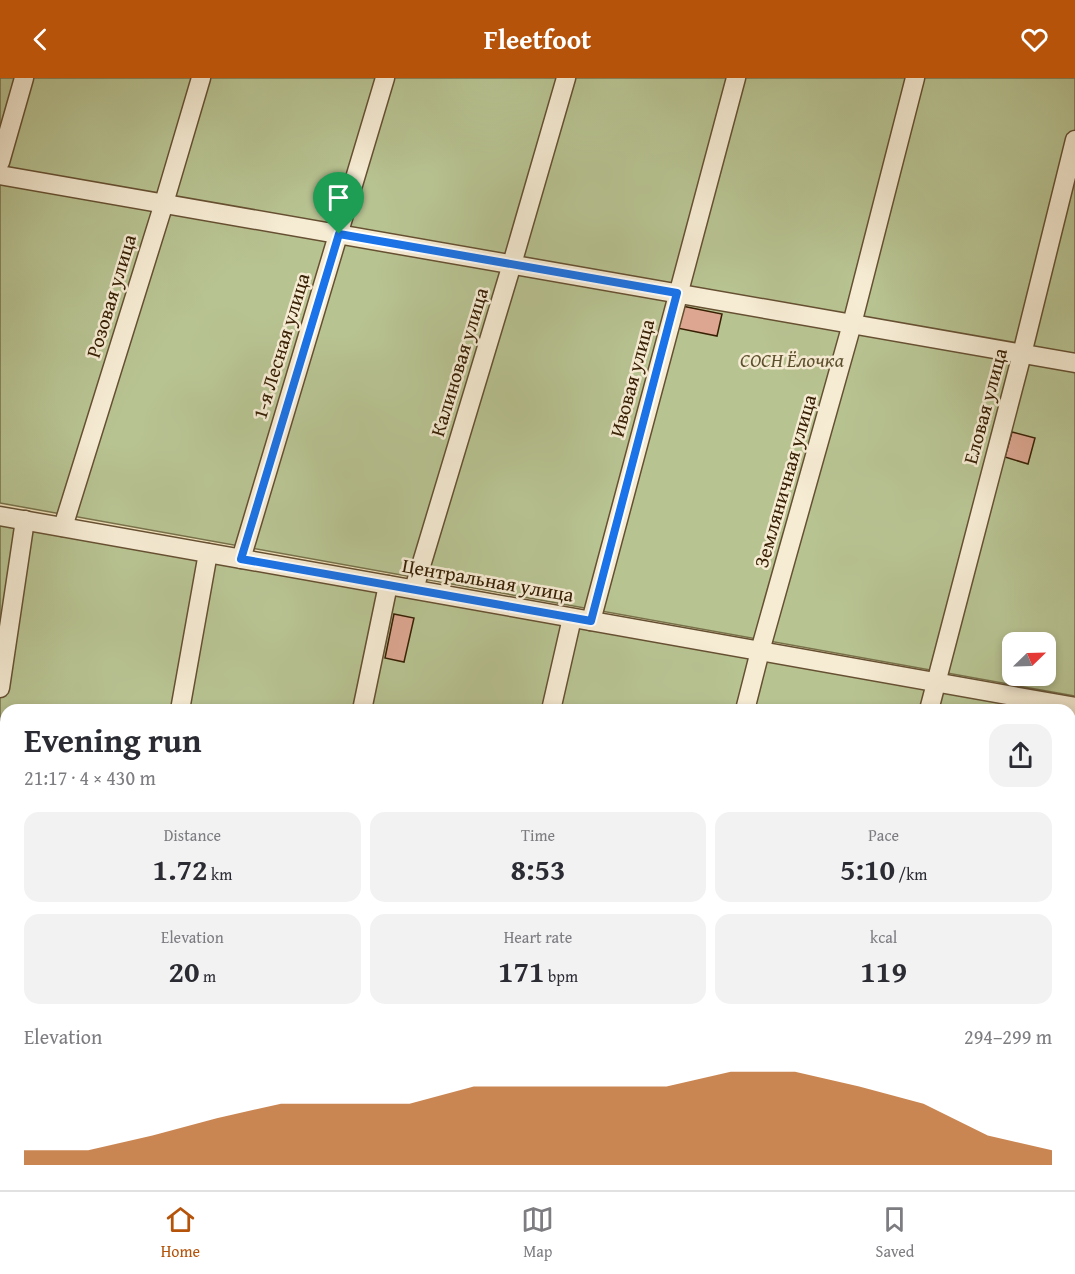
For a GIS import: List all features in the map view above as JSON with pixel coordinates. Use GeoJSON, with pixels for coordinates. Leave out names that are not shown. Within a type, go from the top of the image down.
{"type":"FeatureCollection","features":[{"type":"Feature","properties":{"kind":"street"},"geometry":{"type":"LineString","coordinates":[[0,162],[24,78]]}},
{"type":"Feature","properties":{"kind":"street","name":"Розовая улица"},"geometry":{"type":"LineString","coordinates":[[63,527],[201,78]]}},
{"type":"Feature","properties":{"kind":"street","name":"1-я Лесная улица"},"geometry":{"type":"LineString","coordinates":[[241,559],[385,78]]}},
{"type":"Feature","properties":{"kind":"street","name":"Калиновая улица"},"geometry":{"type":"LineString","coordinates":[[414,590],[566,78]]}},
{"type":"Feature","properties":{"kind":"street","name":"Ивовая улица"},"geometry":{"type":"LineString","coordinates":[[591,621],[736,78]]}},
{"type":"Feature","properties":{"kind":"street","name":"Земляничная улица"},"geometry":{"type":"LineString","coordinates":[[747,704],[852,324],[915,78]]}},
{"type":"Feature","properties":{"kind":"street","name":"Еловая улица"},"geometry":{"type":"LineString","coordinates":[[930,704],[1075,140]]}},
{"type":"Feature","properties":{"kind":"street"},"geometry":{"type":"LineString","coordinates":[[0,175],[1075,363]]}},
{"type":"Feature","properties":{"kind":"street","name":"Центральная улица"},"geometry":{"type":"LineString","coordinates":[[0,516],[1058,704]]}},
{"type":"Feature","properties":{"kind":"street"},"geometry":{"type":"LineString","coordinates":[[0,688],[25,520]]}},
{"type":"Feature","properties":{"kind":"street"},"geometry":{"type":"LineString","coordinates":[[181,704],[208,553]]}},
{"type":"Feature","properties":{"kind":"street"},"geometry":{"type":"LineString","coordinates":[[363,704],[388,585]]}},
{"type":"Feature","properties":{"kind":"street"},"geometry":{"type":"LineString","coordinates":[[553,704],[572,618]]}},
{"type":"Feature","properties":{"kind":"green space","name":"СОСН Ёлочка"},"geometry":{"type":"Polygon","coordinates":[[[0,78],[1075,78],[1075,696],[1019,686],[1056,686],[1056,632],[1002,632],[1002,683],[0,503],[0,78]]]}},
{"type":"Feature","properties":{"kind":"green space"},"geometry":{"type":"Polygon","coordinates":[[[0,525],[1012,704],[0,704],[0,525]]]}},
{"type":"Feature","properties":{"kind":"building"},"geometry":{"type":"Polygon","coordinates":[[[682,306],[722,314],[717,336],[677,328],[682,306]]]}},
{"type":"Feature","properties":{"kind":"building"},"geometry":{"type":"Polygon","coordinates":[[[1012,432],[1035,438],[1028,464],[1005,457],[1012,432]]]}},
{"type":"Feature","properties":{"kind":"building"},"geometry":{"type":"Polygon","coordinates":[[[394,614],[414,618],[404,662],[385,658],[394,614]]]}},
{"type":"Feature","properties":{"kind":"route"},"geometry":{"type":"LineString","coordinates":[[339,234],[677,293],[591,621],[241,559],[339,234]]}}]}
